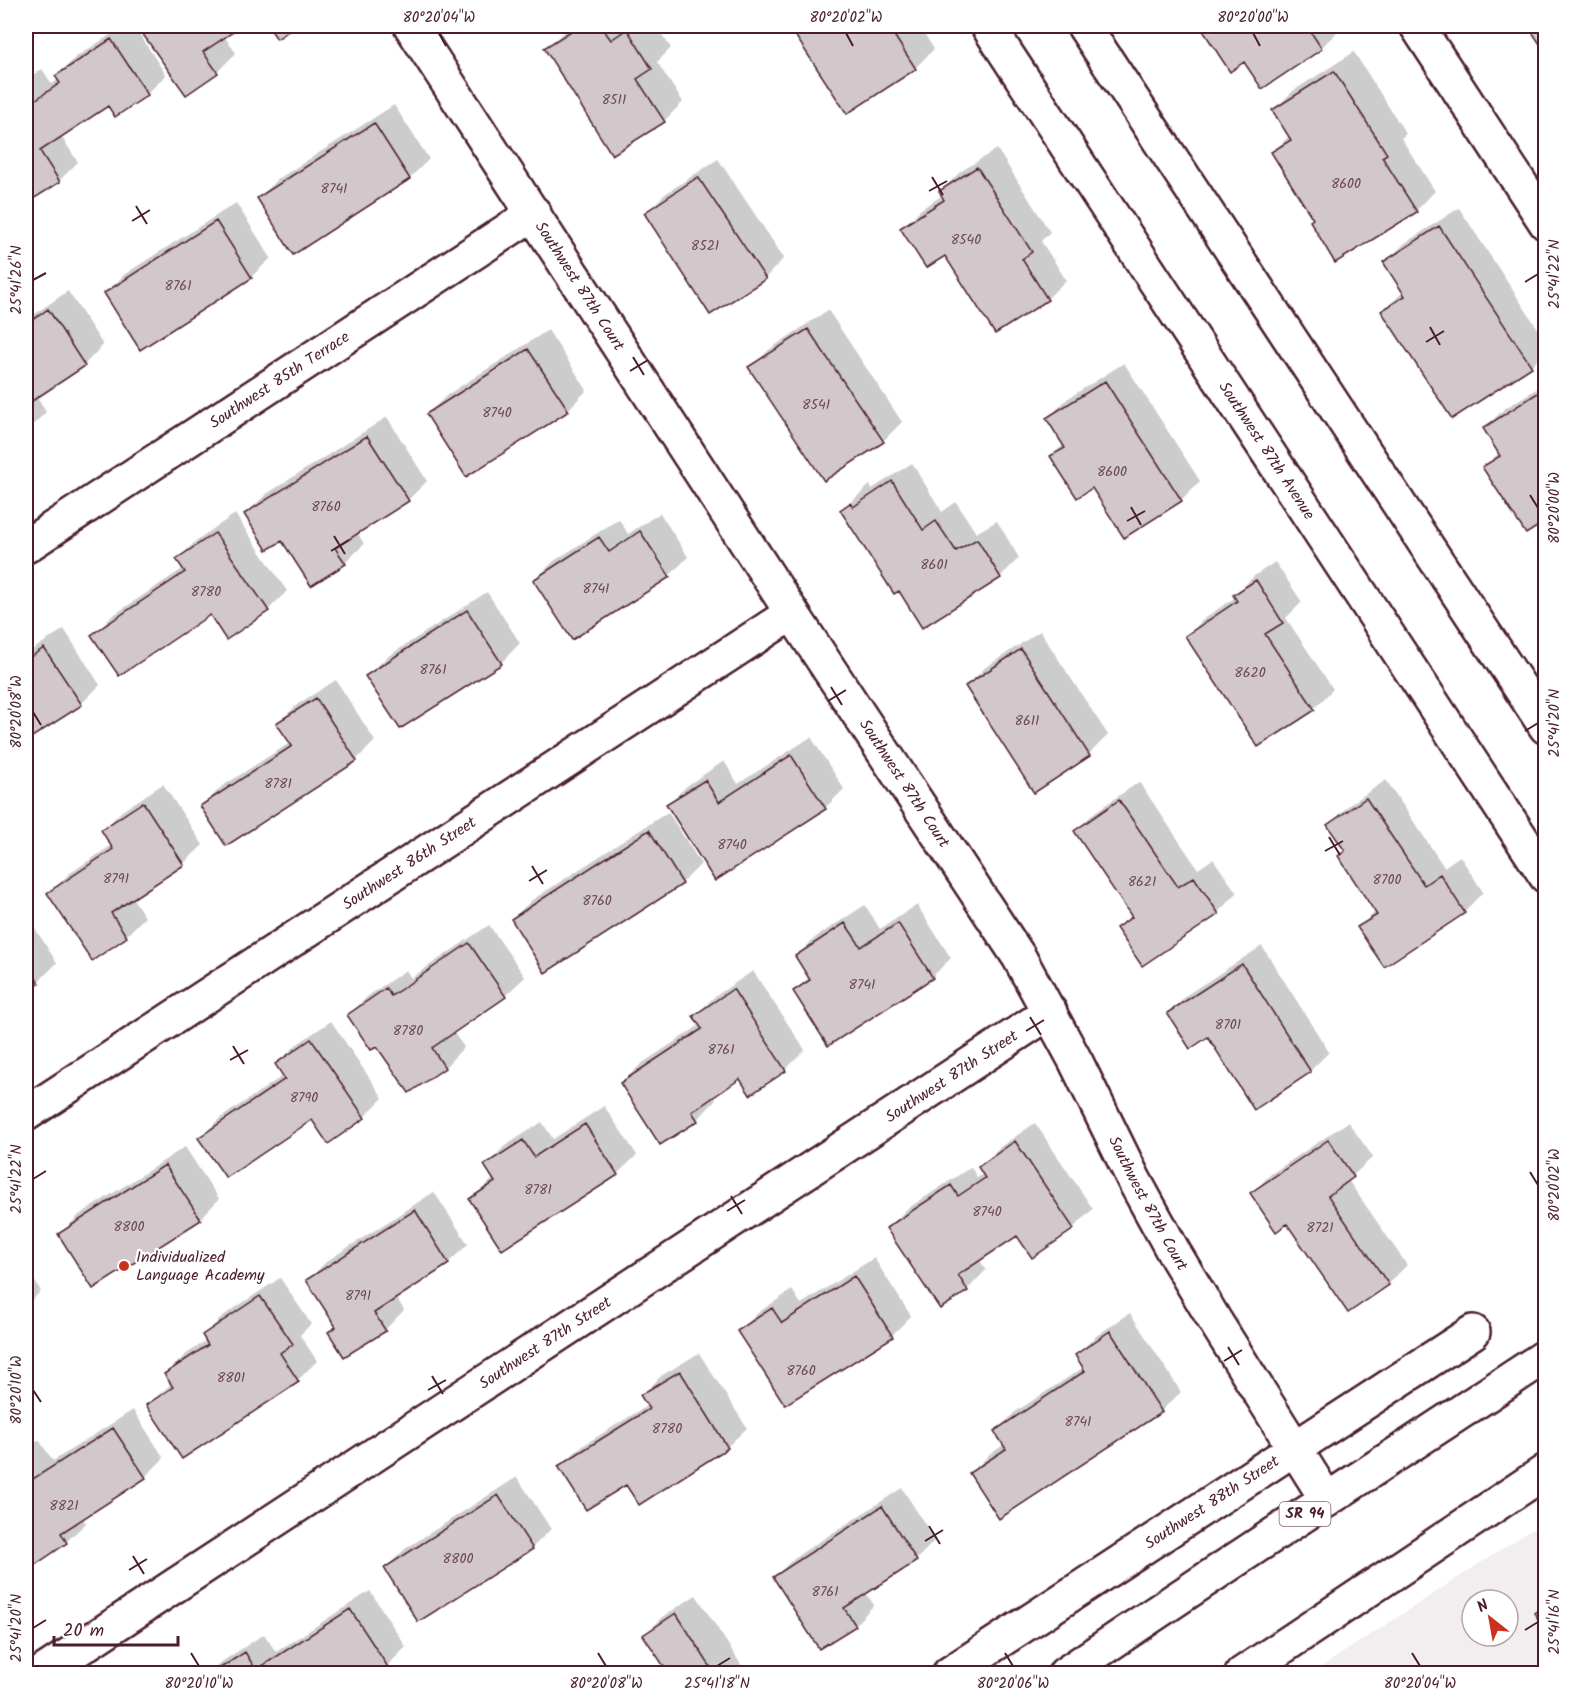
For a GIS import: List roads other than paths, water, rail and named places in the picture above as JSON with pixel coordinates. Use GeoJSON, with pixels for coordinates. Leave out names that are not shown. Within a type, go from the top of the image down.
{"type":"FeatureCollection","features":[{"type":"Feature","properties":{"kind":"street","name":"Southwest 87th Court"},"geometry":{"type":"LineString","coordinates":[[411,26],[1018,957],[1050,1012],[1134,1180],[1168,1242],[1327,1500]]}},
{"type":"Feature","properties":{"kind":"street","name":"Southwest 87th Avenue"},"geometry":{"type":"LineString","coordinates":[[988,26],[1545,876]]}},
{"type":"Feature","properties":{"kind":"street"},"geometry":{"type":"LineString","coordinates":[[1084,26],[1545,728]]}},
{"type":"Feature","properties":{"kind":"street"},"geometry":{"type":"LineString","coordinates":[[1417,26],[1545,223]]}},
{"type":"Feature","properties":{"kind":"street","name":"Southwest 85th Terrace"},"geometry":{"type":"LineString","coordinates":[[26,546],[534,213]]}},
{"type":"Feature","properties":{"kind":"street","name":"Southwest 86th Street"},"geometry":{"type":"LineString","coordinates":[[26,1114],[792,613]]}},
{"type":"Feature","properties":{"kind":"street","name":"Southwest 87th Street"},"geometry":{"type":"LineString","coordinates":[[40,1674],[1050,1012]]}},
{"type":"Feature","properties":{"kind":"street","name":"Southwest 88th Street"},"geometry":{"type":"LineString","coordinates":[[949,1674],[1473,1332]]}},
{"type":"Feature","properties":{"kind":"street","name":"SR 94"},"geometry":{"type":"LineString","coordinates":[[1065,1674],[1262,1541],[1545,1356]]}},
{"type":"Feature","properties":{"kind":"street"},"geometry":{"type":"LineString","coordinates":[[1242,1674],[1545,1471]]}},
{"type":"Feature","properties":{"kind":"place","name":"Individualized Language Academy"},"geometry":{"type":"Point","coordinates":[124,1266]}}]}
